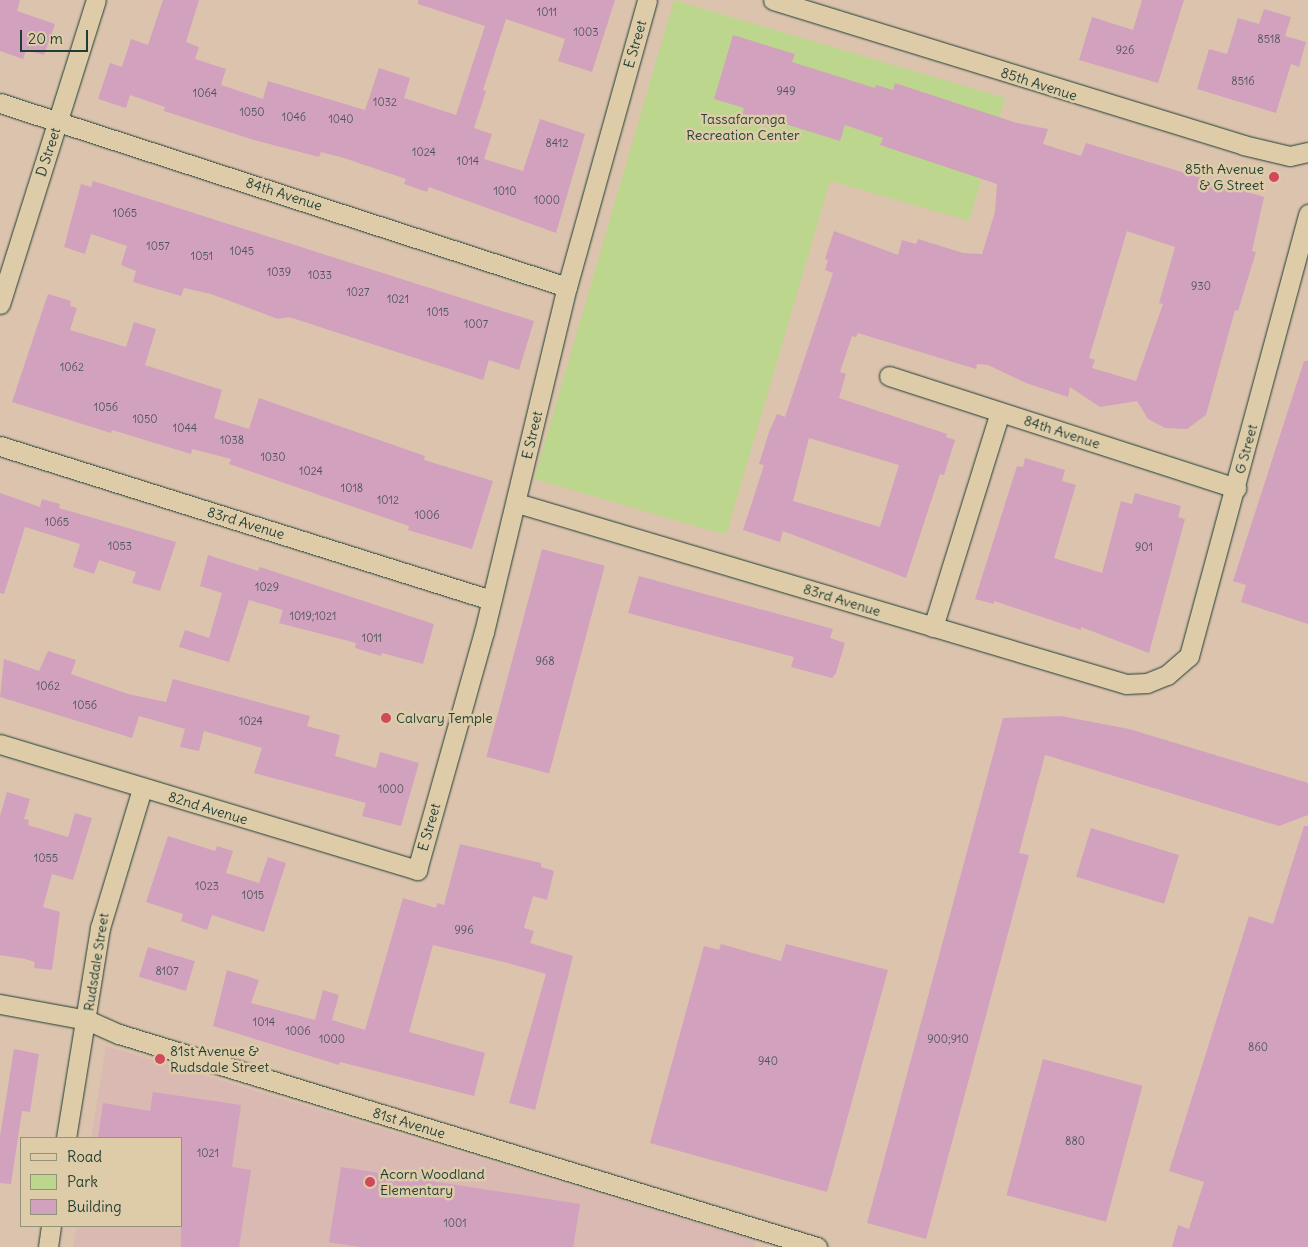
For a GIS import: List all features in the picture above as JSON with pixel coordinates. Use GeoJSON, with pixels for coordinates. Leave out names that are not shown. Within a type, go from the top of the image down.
{"type":"FeatureCollection","features":[{"type":"Feature","properties":{"kind":"street","name":"D Street"},"geometry":{"type":"LineString","coordinates":[[0,304],[96,0]]}},
{"type":"Feature","properties":{"kind":"street","name":"E Street"},"geometry":{"type":"LineString","coordinates":[[417,870],[516,503],[567,287],[647,0]]}},
{"type":"Feature","properties":{"kind":"street","name":"85th Avenue"},"geometry":{"type":"LineString","coordinates":[[773,0],[1243,145],[1290,156],[1308,152]]}},
{"type":"Feature","properties":{"kind":"street","name":"84th Avenue"},"geometry":{"type":"LineString","coordinates":[[0,103],[567,287]]}},
{"type":"Feature","properties":{"kind":"street","name":"G Street"},"geometry":{"type":"LineString","coordinates":[[1167,675],[1188,656],[1236,488],[1308,214]]}},
{"type":"Feature","properties":{"kind":"street","name":"84th Avenue"},"geometry":{"type":"LineString","coordinates":[[888,376],[1236,488]]}},
{"type":"Feature","properties":{"kind":"street"},"geometry":{"type":"LineString","coordinates":[[933,627],[1000,412]]}},
{"type":"Feature","properties":{"kind":"street","name":"83rd Avenue"},"geometry":{"type":"LineString","coordinates":[[0,446],[491,600]]}},
{"type":"Feature","properties":{"kind":"street","name":"83rd Avenue"},"geometry":{"type":"LineString","coordinates":[[516,503],[1126,684],[1147,683],[1167,675]]}},
{"type":"Feature","properties":{"kind":"street","name":"82nd Avenue"},"geometry":{"type":"LineString","coordinates":[[0,744],[417,870]]}},
{"type":"Feature","properties":{"kind":"street","name":"Rudsdale Street"},"geometry":{"type":"LineString","coordinates":[[66,1137],[87,1020],[100,928],[142,788]]}},
{"type":"Feature","properties":{"kind":"street","name":"81st Avenue"},"geometry":{"type":"LineString","coordinates":[[0,1004],[87,1020],[119,1034],[817,1247]]}},
{"type":"Feature","properties":{"kind":"street"},"geometry":{"type":"LineString","coordinates":[[48,1247],[51,1227]]}},
{"type":"Feature","properties":{"kind":"shaded area","name":"Acorn Woodland Elementary"},"geometry":{"type":"Polygon","coordinates":[[[106,1046],[756,1241],[754,1247],[73,1247],[77,1227],[182,1227],[182,1137],[91,1137],[106,1046]]]}},
{"type":"Feature","properties":{"kind":"green space","name":"Tassafaronga Recreation Center"},"geometry":{"type":"Polygon","coordinates":[[[674,0],[1005,98],[969,221],[830,181],[726,535],[534,479],[674,0]]]}},
{"type":"Feature","properties":{"kind":"building"},"geometry":{"type":"Polygon","coordinates":[[[0,0],[20,0],[17,11],[55,24],[44,55],[26,50],[23,59],[0,51],[0,0]]]}},
{"type":"Feature","properties":{"kind":"building"},"geometry":{"type":"Polygon","coordinates":[[[163,0],[199,0],[186,42],[199,47],[195,59],[226,69],[221,85],[263,99],[268,81],[365,110],[379,68],[410,78],[404,98],[456,115],[485,26],[418,4],[418,0],[615,0],[592,72],[558,61],[565,39],[506,19],[483,90],[486,91],[474,128],[492,134],[484,159],[523,171],[540,119],[585,134],[556,233],[429,187],[427,192],[404,184],[406,179],[344,158],[321,152],[319,157],[254,140],[164,111],[165,107],[130,95],[126,108],[98,99],[110,63],[122,67],[131,39],[148,45],[163,0]]]}},
{"type":"Feature","properties":{"kind":"building"},"geometry":{"type":"Polygon","coordinates":[[[1142,0],[1184,0],[1158,83],[1079,60],[1092,17],[1133,30],[1142,0]]]}},
{"type":"Feature","properties":{"kind":"building"},"geometry":{"type":"Polygon","coordinates":[[[1264,9],[1291,17],[1285,36],[1306,42],[1299,67],[1291,64],[1276,113],[1197,89],[1209,49],[1227,54],[1238,18],[1259,24],[1264,9]]]}},
{"type":"Feature","properties":{"kind":"building"},"geometry":{"type":"Polygon","coordinates":[[[733,35],[795,54],[792,62],[875,88],[876,85],[893,90],[895,83],[1017,123],[1048,129],[1043,144],[1081,156],[1086,143],[1264,197],[1252,251],[1256,252],[1238,311],[1235,310],[1206,415],[1187,429],[1165,428],[1148,419],[1137,401],[1100,407],[1070,387],[1068,397],[1026,383],[988,365],[977,364],[976,369],[858,333],[856,337],[852,336],[840,372],[846,374],[839,398],[947,434],[946,437],[955,440],[944,475],[940,474],[906,578],[783,531],[780,542],[743,530],[764,465],[759,464],[769,432],[777,414],[785,417],[833,273],[825,270],[828,260],[825,259],[834,231],[898,255],[902,240],[916,244],[918,239],[963,253],[982,254],[995,212],[997,184],[880,145],[883,138],[845,125],[840,141],[769,119],[766,127],[741,119],[744,108],[714,99],[733,35]],[[1127,231],[1089,358],[1095,360],[1092,368],[1136,381],[1163,304],[1159,303],[1175,247],[1127,231]],[[809,438],[793,501],[880,527],[899,465],[809,438]]]}},
{"type":"Feature","properties":{"kind":"building"},"geometry":{"type":"Polygon","coordinates":[[[93,181],[534,321],[519,370],[489,360],[483,380],[289,317],[278,319],[211,294],[184,288],[181,296],[133,282],[136,271],[121,265],[127,246],[91,234],[85,254],[64,247],[81,184],[91,187],[93,181]]]}},
{"type":"Feature","properties":{"kind":"building"},"geometry":{"type":"Polygon","coordinates":[[[48,294],[71,301],[70,306],[77,308],[70,330],[126,347],[134,322],[156,329],[145,365],[222,390],[214,418],[249,429],[259,398],[425,456],[424,460],[493,481],[472,549],[408,530],[409,526],[229,464],[231,459],[192,449],[191,454],[112,430],[111,433],[12,402],[48,294]]]}},
{"type":"Feature","properties":{"kind":"building"},"geometry":{"type":"Polygon","coordinates":[[[1304,361],[1308,361],[1308,624],[1241,602],[1246,585],[1233,581],[1304,361]]]}},
{"type":"Feature","properties":{"kind":"building"},"geometry":{"type":"Polygon","coordinates":[[[1025,458],[1065,470],[1062,481],[1076,485],[1054,558],[1102,573],[1121,501],[1132,504],[1135,493],[1181,506],[1178,517],[1185,519],[1149,653],[1081,627],[1081,630],[994,601],[994,604],[975,599],[1017,466],[1023,467],[1025,458]]]}},
{"type":"Feature","properties":{"kind":"building"},"geometry":{"type":"Polygon","coordinates":[[[0,493],[40,507],[42,499],[60,504],[59,508],[176,542],[160,591],[132,583],[136,572],[99,560],[94,574],[73,567],[80,544],[25,527],[4,594],[0,593],[0,493]]]}},
{"type":"Feature","properties":{"kind":"building"},"geometry":{"type":"Polygon","coordinates":[[[542,549],[605,566],[549,773],[486,757],[542,549]]]}},
{"type":"Feature","properties":{"kind":"building"},"geometry":{"type":"Polygon","coordinates":[[[208,555],[258,571],[260,567],[434,624],[423,664],[382,653],[381,656],[355,648],[356,643],[279,623],[283,610],[249,600],[229,662],[179,647],[185,630],[209,638],[222,593],[200,586],[208,555]]]}},
{"type":"Feature","properties":{"kind":"building"},"geometry":{"type":"Polygon","coordinates":[[[639,576],[833,629],[830,638],[845,643],[836,673],[832,678],[791,667],[794,657],[628,613],[639,576]]]}},
{"type":"Feature","properties":{"kind":"building"},"geometry":{"type":"Polygon","coordinates":[[[48,651],[76,660],[71,674],[128,694],[166,702],[173,679],[310,716],[307,726],[340,735],[335,756],[376,768],[380,752],[419,763],[401,826],[362,816],[366,803],[254,773],[262,748],[204,731],[199,751],[180,747],[185,729],[139,716],[132,738],[0,697],[4,659],[39,671],[48,651]]]}},
{"type":"Feature","properties":{"kind":"building"},"geometry":{"type":"Polygon","coordinates":[[[1061,716],[1129,729],[1308,783],[1308,815],[1279,826],[1045,755],[1019,853],[1029,855],[926,1239],[867,1223],[1003,718],[1061,716]]]}},
{"type":"Feature","properties":{"kind":"building"},"geometry":{"type":"Polygon","coordinates":[[[7,792],[30,799],[24,819],[29,820],[28,825],[68,837],[75,813],[92,818],[73,880],[52,874],[43,907],[60,912],[52,970],[34,968],[35,962],[25,959],[0,955],[0,816],[7,792]]]}},
{"type":"Feature","properties":{"kind":"building"},"geometry":{"type":"Polygon","coordinates":[[[1304,826],[1308,826],[1308,1247],[1172,1247],[1178,1225],[1189,1229],[1204,1182],[1169,1171],[1249,916],[1273,924],[1304,826]]]}},
{"type":"Feature","properties":{"kind":"building"},"geometry":{"type":"Polygon","coordinates":[[[1091,828],[1179,855],[1164,904],[1076,877],[1091,828]]]}},
{"type":"Feature","properties":{"kind":"building"},"geometry":{"type":"Polygon","coordinates":[[[168,836],[215,851],[217,846],[233,851],[226,873],[259,883],[268,857],[286,863],[264,932],[212,915],[207,930],[181,921],[183,914],[146,902],[168,836]]]}},
{"type":"Feature","properties":{"kind":"building"},"geometry":{"type":"Polygon","coordinates":[[[460,844],[541,863],[541,867],[554,871],[547,900],[533,896],[524,928],[534,931],[530,943],[573,956],[535,1110],[509,1103],[546,974],[508,963],[433,945],[409,1032],[485,1053],[474,1096],[340,1062],[339,1065],[213,1026],[227,970],[259,980],[251,1003],[315,1020],[323,990],[339,995],[332,1020],[365,1030],[403,898],[436,908],[437,903],[444,905],[460,844]]]}},
{"type":"Feature","properties":{"kind":"building"},"geometry":{"type":"Polygon","coordinates":[[[721,944],[781,961],[786,944],[888,970],[827,1192],[650,1143],[704,946],[719,950],[721,944]]]}},
{"type":"Feature","properties":{"kind":"building"},"geometry":{"type":"Polygon","coordinates":[[[148,947],[195,961],[186,991],[139,977],[148,947]]]}},
{"type":"Feature","properties":{"kind":"building"},"geometry":{"type":"Polygon","coordinates":[[[14,1049],[39,1054],[30,1112],[22,1111],[11,1184],[0,1183],[0,1136],[14,1049]]]}},
{"type":"Feature","properties":{"kind":"building"},"geometry":{"type":"Polygon","coordinates":[[[1043,1059],[1142,1086],[1106,1222],[1007,1195],[1043,1059]]]}},
{"type":"Feature","properties":{"kind":"building"},"geometry":{"type":"Polygon","coordinates":[[[153,1092],[241,1105],[232,1167],[251,1170],[239,1247],[181,1247],[182,1137],[98,1137],[103,1103],[150,1111],[153,1092]]]}},
{"type":"Feature","properties":{"kind":"building"},"geometry":{"type":"Polygon","coordinates":[[[341,1167],[580,1204],[573,1247],[360,1247],[329,1242],[341,1167]]]}},
{"type":"Feature","properties":{"kind":"place","name":"85th Avenue & G Street"},"geometry":{"type":"Point","coordinates":[1274,177]}},
{"type":"Feature","properties":{"kind":"place","name":"Calvary Temple"},"geometry":{"type":"Point","coordinates":[386,718]}},
{"type":"Feature","properties":{"kind":"place","name":"81st Avenue & Rudsdale Street"},"geometry":{"type":"Point","coordinates":[160,1059]}},
{"type":"Feature","properties":{"kind":"place","name":"Acorn Woodland Elementary"},"geometry":{"type":"Point","coordinates":[370,1182]}}]}
